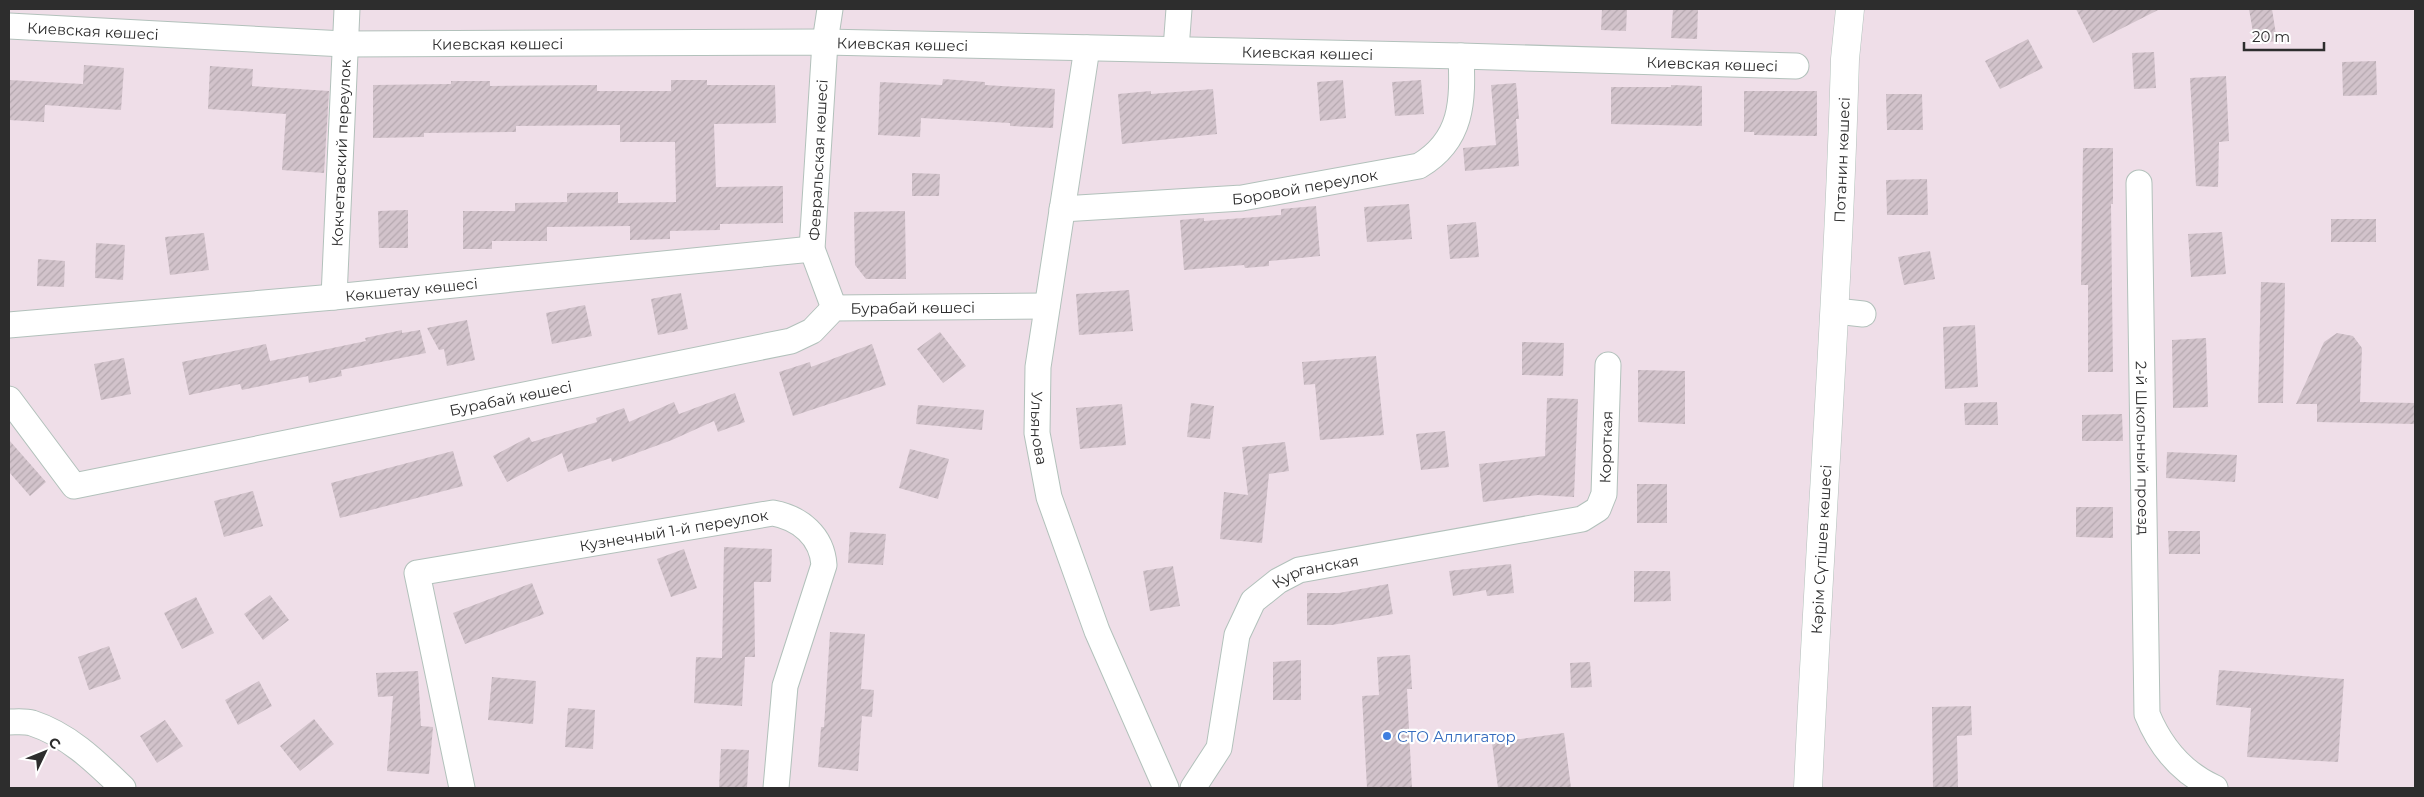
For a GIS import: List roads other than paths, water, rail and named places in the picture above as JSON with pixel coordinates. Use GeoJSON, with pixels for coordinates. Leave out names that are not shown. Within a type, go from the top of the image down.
{"type":"FeatureCollection","features":[{"type":"Feature","properties":{"kind":"main road","name":"Потанин көшесі"},"geometry":{"type":"LineString","coordinates":[[1836,311],[1845,59],[1850,9]]}},
{"type":"Feature","properties":{"kind":"main road","name":"Кәрім Сүтішев көшесі"},"geometry":{"type":"LineString","coordinates":[[1808,788],[1815,624],[1836,311]]}},
{"type":"Feature","properties":{"kind":"street","name":"Кокчетавский переулок"},"geometry":{"type":"LineString","coordinates":[[334,297],[346,9]]}},
{"type":"Feature","properties":{"kind":"street","name":"Февральская көшесі"},"geometry":{"type":"LineString","coordinates":[[830,9],[825,42],[812,249],[834,308]]}},
{"type":"Feature","properties":{"kind":"street"},"geometry":{"type":"LineString","coordinates":[[1176,49],[1180,9]]}},
{"type":"Feature","properties":{"kind":"street","name":"Киевская көшесі"},"geometry":{"type":"LineString","coordinates":[[9,26],[344,44],[825,42],[1461,56],[1796,66]]}},
{"type":"Feature","properties":{"kind":"street","name":"Ульянова"},"geometry":{"type":"LineString","coordinates":[[1087,48],[1038,366],[1037,433],[1049,497],[1097,631],[1166,788]]}},
{"type":"Feature","properties":{"kind":"street","name":"Боровой переулок"},"geometry":{"type":"LineString","coordinates":[[1062,209],[1242,198],[1419,166],[1432,158],[1444,146],[1460,112],[1462,95],[1461,56]]}},
{"type":"Feature","properties":{"kind":"street","name":"2-й Школьный проезд"},"geometry":{"type":"LineString","coordinates":[[2139,183],[2146,714],[2156,737],[2166,750],[2192,773],[2215,788]]}},
{"type":"Feature","properties":{"kind":"street","name":"Көкшетау көшесі"},"geometry":{"type":"LineString","coordinates":[[9,325],[334,297],[812,249]]}},
{"type":"Feature","properties":{"kind":"street","name":"Бурабай көшесі"},"geometry":{"type":"LineString","coordinates":[[9,399],[74,486],[791,341],[812,331],[834,308],[1047,306]]}},
{"type":"Feature","properties":{"kind":"street"},"geometry":{"type":"LineString","coordinates":[[1836,311],[1863,314]]}},
{"type":"Feature","properties":{"kind":"street","name":"Короткая"},"geometry":{"type":"LineString","coordinates":[[1582,519],[1598,510],[1604,494],[1608,366]]}},
{"type":"Feature","properties":{"kind":"street","name":"Кузнечный 1-й переулок"},"geometry":{"type":"LineString","coordinates":[[462,788],[417,573],[773,513],[788,516],[809,530],[823,552],[824,565],[784,686],[776,788]]}},
{"type":"Feature","properties":{"kind":"street","name":"Курганская"},"geometry":{"type":"LineString","coordinates":[[1193,788],[1218,748],[1237,635],[1253,601],[1278,581],[1299,570],[1582,519]]}},
{"type":"Feature","properties":{"kind":"street"},"geometry":{"type":"LineString","coordinates":[[9,722],[30,722],[68,740],[99,764],[122,788]]}},
{"type":"Feature","properties":{"kind":"place","name":"СТО Аллигатор"},"geometry":{"type":"Point","coordinates":[1387,736]}}]}
